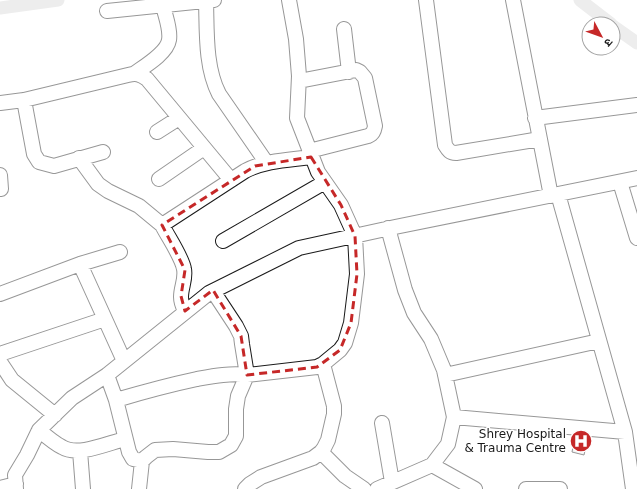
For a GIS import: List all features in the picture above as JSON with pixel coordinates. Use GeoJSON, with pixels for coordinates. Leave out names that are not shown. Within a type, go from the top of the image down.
{"type":"FeatureCollection","features":[{"type":"Feature","properties":{"kind":"street"},"geometry":{"type":"LineString","coordinates":[[107,11],[210,0],[210,71],[213,84],[266,162]]}},
{"type":"Feature","properties":{"kind":"street"},"geometry":{"type":"LineString","coordinates":[[116,400],[164,386],[221,375],[247,375],[317,367],[340,350],[345,343],[351,324],[357,274],[355,236],[341,205],[318,172],[297,118],[299,81],[296,39],[290,0]]}},
{"type":"Feature","properties":{"kind":"street"},"geometry":{"type":"LineString","coordinates":[[426,0],[445,144],[448,150],[451,153],[456,153],[540,139]]}},
{"type":"Feature","properties":{"kind":"street"},"geometry":{"type":"LineString","coordinates":[[513,0],[540,139],[554,195],[599,341],[625,432],[633,489]]}},
{"type":"Feature","properties":{"kind":"street"},"geometry":{"type":"LineString","coordinates":[[0,103],[24,100],[135,73],[159,55],[169,42],[169,32],[163,5]]}},
{"type":"Feature","properties":{"kind":"street"},"geometry":{"type":"LineString","coordinates":[[344,29],[349,72]]}},
{"type":"Feature","properties":{"kind":"street"},"geometry":{"type":"LineString","coordinates":[[162,225],[250,168],[266,162],[310,154],[372,134],[374,131],[374,126],[365,78],[360,72],[356,70],[299,81]]}},
{"type":"Feature","properties":{"kind":"street"},"geometry":{"type":"LineString","coordinates":[[135,73],[142,75],[147,80],[231,180]]}},
{"type":"Feature","properties":{"kind":"street"},"geometry":{"type":"LineString","coordinates":[[24,100],[34,154],[39,162],[54,166],[103,152]]}},
{"type":"Feature","properties":{"kind":"street"},"geometry":{"type":"LineString","coordinates":[[536,118],[637,105]]}},
{"type":"Feature","properties":{"kind":"street"},"geometry":{"type":"LineString","coordinates":[[157,132],[179,118]]}},
{"type":"Feature","properties":{"kind":"street"},"geometry":{"type":"LineString","coordinates":[[159,179],[204,148]]}},
{"type":"Feature","properties":{"kind":"street"},"geometry":{"type":"LineString","coordinates":[[79,158],[98,184],[108,191],[139,206],[162,225],[183,263],[185,270],[185,278],[181,296],[185,311]]}},
{"type":"Feature","properties":{"kind":"street"},"geometry":{"type":"LineString","coordinates":[[0,175],[1,189]]}},
{"type":"Feature","properties":{"kind":"street"},"geometry":{"type":"LineString","coordinates":[[0,488],[16,487],[15,476],[28,455],[39,430],[72,398],[107,375],[185,311],[213,291],[299,248],[388,228],[637,178]]}},
{"type":"Feature","properties":{"kind":"street"},"geometry":{"type":"LineString","coordinates":[[223,241],[325,182]]}},
{"type":"Feature","properties":{"kind":"street"},"geometry":{"type":"LineString","coordinates":[[620,182],[637,238]]}},
{"type":"Feature","properties":{"kind":"street"},"geometry":{"type":"LineString","coordinates":[[378,489],[432,465],[448,444],[454,417],[444,370],[431,339],[414,313],[405,290],[388,228]]}},
{"type":"Feature","properties":{"kind":"street"},"geometry":{"type":"LineString","coordinates":[[1,289],[120,252]]}},
{"type":"Feature","properties":{"kind":"street"},"geometry":{"type":"LineString","coordinates":[[80,264],[124,361]]}},
{"type":"Feature","properties":{"kind":"street"},"geometry":{"type":"LineString","coordinates":[[139,489],[142,462],[154,450],[173,449],[215,453],[228,448],[236,436],[236,409],[238,396],[247,375],[241,336],[213,291]]}},
{"type":"Feature","properties":{"kind":"street"},"geometry":{"type":"LineString","coordinates":[[0,354],[105,319]]}},
{"type":"Feature","properties":{"kind":"street"},"geometry":{"type":"LineString","coordinates":[[445,375],[599,341]]}},
{"type":"Feature","properties":{"kind":"street"},"geometry":{"type":"LineString","coordinates":[[0,362],[12,380],[55,415]]}},
{"type":"Feature","properties":{"kind":"street"},"geometry":{"type":"LineString","coordinates":[[245,489],[261,477],[314,458],[321,452],[328,440],[334,414],[334,406],[323,364]]}},
{"type":"Feature","properties":{"kind":"street"},"geometry":{"type":"LineString","coordinates":[[107,375],[116,400],[128,452],[133,459],[142,462]]}},
{"type":"Feature","properties":{"kind":"street"},"geometry":{"type":"LineString","coordinates":[[454,417],[625,432]]}},
{"type":"Feature","properties":{"kind":"street"},"geometry":{"type":"LineString","coordinates":[[382,423],[392,482]]}},
{"type":"Feature","properties":{"kind":"street"},"geometry":{"type":"LineString","coordinates":[[39,430],[62,448],[70,451],[80,451],[125,439]]}},
{"type":"Feature","properties":{"kind":"street"},"geometry":{"type":"LineString","coordinates":[[80,451],[83,489]]}},
{"type":"Feature","properties":{"kind":"street"},"geometry":{"type":"LineString","coordinates":[[321,452],[345,476],[364,489]]}},
{"type":"Feature","properties":{"kind":"street"},"geometry":{"type":"LineString","coordinates":[[432,465],[475,489]]}},
{"type":"Feature","properties":{"kind":"street"},"geometry":{"type":"LineString","coordinates":[[526,489],[560,489]]}},
{"type":"Feature","properties":{"kind":"highlighted area"},"geometry":{"type":"Polygon","coordinates":[[[311,157],[341,205],[355,236],[357,274],[351,323],[340,350],[317,367],[247,375],[241,336],[213,290],[185,311],[181,296],[185,270],[162,225],[255,166],[311,157]]]}},
{"type":"Feature","properties":{"kind":"building"},"geometry":{"type":"Polygon","coordinates":[[[576,431],[589,433],[584,455],[572,452],[576,431]]]}},
{"type":"Feature","properties":{"kind":"waterway"},"geometry":{"type":"LineString","coordinates":[[0,8],[58,0]]}},
{"type":"Feature","properties":{"kind":"waterway"},"geometry":{"type":"LineString","coordinates":[[580,0],[601,16]]}},
{"type":"Feature","properties":{"kind":"waterway"},"geometry":{"type":"LineString","coordinates":[[621,32],[637,43]]}},
{"type":"Feature","properties":{"kind":"place","name":"Shrey Hospital & Trauma Centre"},"geometry":{"type":"Point","coordinates":[581,441]}}]}
